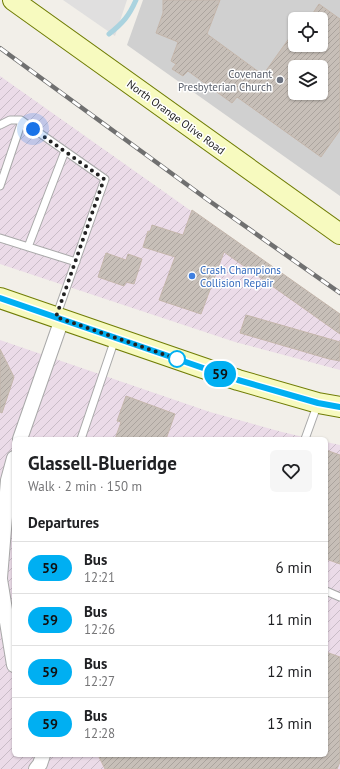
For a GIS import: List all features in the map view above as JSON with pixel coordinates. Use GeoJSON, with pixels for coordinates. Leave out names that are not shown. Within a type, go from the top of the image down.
{"type":"FeatureCollection","features":[{"type":"Feature","properties":{"kind":"street","name":"North Orange Olive Road"},"geometry":{"type":"LineString","coordinates":[[22,3],[340,234]]}},
{"type":"Feature","properties":{"kind":"street"},"geometry":{"type":"LineString","coordinates":[[0,298],[238,380],[318,403],[340,407]]}},
{"type":"Feature","properties":{"kind":"street"},"geometry":{"type":"LineString","coordinates":[[21,437],[59,318]]}},
{"type":"Feature","properties":{"kind":"street"},"geometry":{"type":"LineString","coordinates":[[12,465],[7,483],[0,579],[4,623],[12,653]]}},
{"type":"Feature","properties":{"kind":"lane"},"geometry":{"type":"LineString","coordinates":[[0,125],[10,120],[22,121],[104,179],[59,318]]}},
{"type":"Feature","properties":{"kind":"lane"},"geometry":{"type":"LineString","coordinates":[[0,186],[22,121]]}},
{"type":"Feature","properties":{"kind":"lane"},"geometry":{"type":"LineString","coordinates":[[28,247],[65,151]]}},
{"type":"Feature","properties":{"kind":"lane"},"geometry":{"type":"LineString","coordinates":[[0,238],[76,262]]}},
{"type":"Feature","properties":{"kind":"lane"},"geometry":{"type":"LineString","coordinates":[[82,437],[116,338]]}},
{"type":"Feature","properties":{"kind":"lane"},"geometry":{"type":"LineString","coordinates":[[306,437],[318,403]]}},
{"type":"Feature","properties":{"kind":"lane"},"geometry":{"type":"LineString","coordinates":[[328,592],[340,596]]}},
{"type":"Feature","properties":{"kind":"shaded area"},"geometry":{"type":"Polygon","coordinates":[[[63,0],[127,0],[115,36],[63,0]]]}},
{"type":"Feature","properties":{"kind":"shaded area"},"geometry":{"type":"Polygon","coordinates":[[[143,0],[340,0],[340,196],[127,45],[143,0]]]}},
{"type":"Feature","properties":{"kind":"shaded area"},"geometry":{"type":"Polygon","coordinates":[[[0,76],[340,316],[340,370],[235,342],[0,264],[0,76]]]}},
{"type":"Feature","properties":{"kind":"shaded area"},"geometry":{"type":"Polygon","coordinates":[[[0,340],[210,412],[303,437],[12,437],[12,757],[328,757],[328,442],[340,445],[340,769],[0,769],[0,340]]]}},
{"type":"Feature","properties":{"kind":"building"},"geometry":{"type":"Polygon","coordinates":[[[163,0],[220,0],[207,34],[263,75],[288,40],[288,52],[328,52],[328,12],[314,12],[319,4],[340,19],[340,130],[321,157],[237,97],[232,103],[188,71],[183,76],[172,69],[176,64],[171,61],[178,42],[156,33],[163,13],[163,0]]]}},
{"type":"Feature","properties":{"kind":"building"},"geometry":{"type":"Polygon","coordinates":[[[192,210],[340,314],[340,334],[224,252],[201,314],[159,300],[175,257],[143,247],[148,231],[150,232],[152,225],[183,235],[192,210]]]}},
{"type":"Feature","properties":{"kind":"building"},"geometry":{"type":"Polygon","coordinates":[[[106,253],[126,260],[128,254],[142,259],[134,284],[126,282],[124,286],[98,277],[106,253]]]}},
{"type":"Feature","properties":{"kind":"building"},"geometry":{"type":"Polygon","coordinates":[[[246,315],[340,342],[340,361],[240,333],[246,315]]]}},
{"type":"Feature","properties":{"kind":"building"},"geometry":{"type":"Polygon","coordinates":[[[0,349],[14,377],[2,413],[0,412],[0,349]]]}},
{"type":"Feature","properties":{"kind":"building"},"geometry":{"type":"Polygon","coordinates":[[[126,396],[175,414],[167,437],[116,437],[121,422],[117,421],[126,396]]]}},
{"type":"Feature","properties":{"kind":"building"},"geometry":{"type":"Polygon","coordinates":[[[328,451],[340,455],[340,564],[328,560],[328,451]]]}},
{"type":"Feature","properties":{"kind":"building"},"geometry":{"type":"Polygon","coordinates":[[[328,653],[340,657],[340,762],[337,769],[105,769],[99,757],[328,757],[328,653]]]}},
{"type":"Feature","properties":{"kind":"waterway"},"geometry":{"type":"LineString","coordinates":[[109,34],[125,19],[136,0]]}},
{"type":"Feature","properties":{"kind":"railway"},"geometry":{"type":"LineString","coordinates":[[0,48],[208,200],[340,293]]}},
{"type":"Feature","properties":{"kind":"bus line","name":"59"},"geometry":{"type":"LineString","coordinates":[[0,298],[238,380],[318,403],[340,407]]}},
{"type":"Feature","properties":{"kind":"place","name":"Covenant Presbyterian Church"},"geometry":{"type":"Point","coordinates":[280,80]}},
{"type":"Feature","properties":{"kind":"place","name":"Crash Champions Collision Repair"},"geometry":{"type":"Point","coordinates":[192,276]}},
{"type":"Feature","properties":{"kind":"route"},"geometry":{"type":"LineString","coordinates":[[33,129],[104,179],[56,317],[183,361],[177,359]]}}]}
